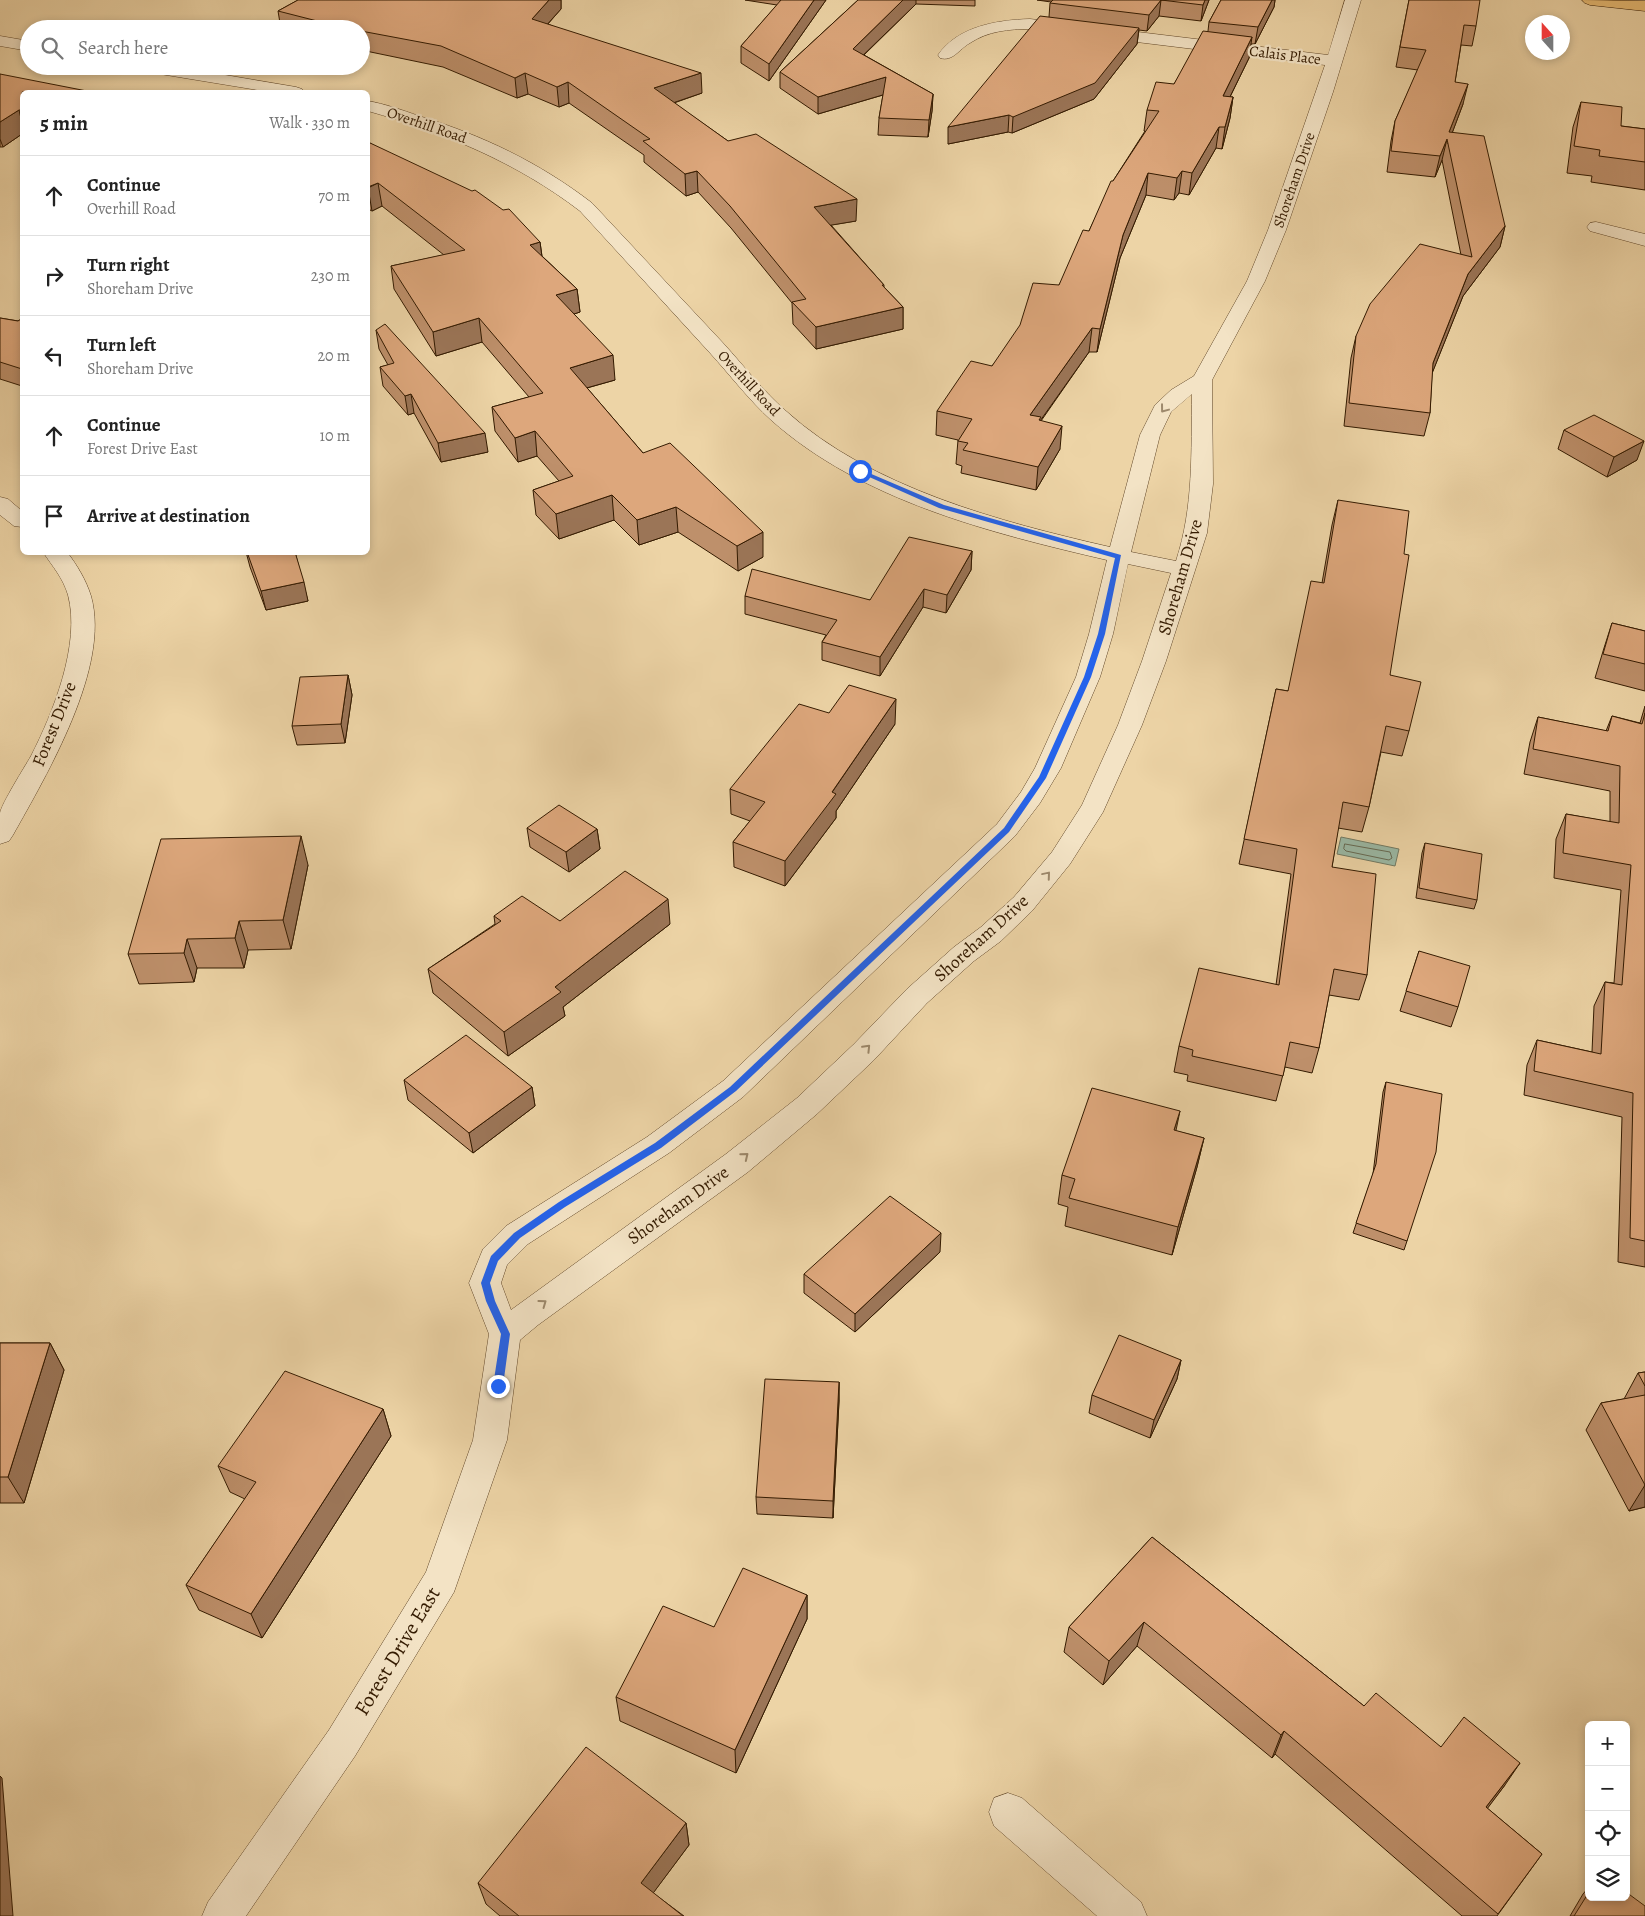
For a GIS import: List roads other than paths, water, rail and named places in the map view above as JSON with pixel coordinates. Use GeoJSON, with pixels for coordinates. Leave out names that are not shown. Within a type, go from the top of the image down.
{"type":"FeatureCollection","features":[{"type":"Feature","properties":{"kind":"main road"},"geometry":{"type":"LineString","coordinates":[[1590,0],[1645,6]]}},
{"type":"Feature","properties":{"kind":"street","name":"Shoreham Drive"},"geometry":{"type":"LineString","coordinates":[[504,1344],[527,1315],[737,1163],[806,1106],[864,1052],[917,996],[964,954],[991,934],[1023,904],[1061,858],[1094,806],[1130,725],[1166,627],[1196,533],[1202,492],[1202,380],[1256,281],[1277,230],[1353,0]]}},
{"type":"Feature","properties":{"kind":"street","name":"Calais Place"},"geometry":{"type":"LineString","coordinates":[[946,55],[964,38],[979,31],[996,26],[1030,24],[1334,61]]}},
{"type":"Feature","properties":{"kind":"street"},"geometry":{"type":"LineString","coordinates":[[0,41],[20,44]]}},
{"type":"Feature","properties":{"kind":"street"},"geometry":{"type":"LineString","coordinates":[[195,75],[284,90]]}},
{"type":"Feature","properties":{"kind":"street","name":"Overhill Road"},"geometry":{"type":"LineString","coordinates":[[370,107],[447,130],[484,145],[522,164],[570,194],[586,208],[778,415],[810,442],[832,456],[900,490],[941,507],[1119,557],[1184,569]]}},
{"type":"Feature","properties":{"kind":"street"},"geometry":{"type":"LineString","coordinates":[[1596,227],[1645,240]]}},
{"type":"Feature","properties":{"kind":"street"},"geometry":{"type":"LineString","coordinates":[[504,1344],[485,1283],[494,1258],[517,1235],[658,1145],[733,1089],[1006,830],[1031,797],[1048,768],[1088,677],[1101,634],[1150,435],[1162,409],[1178,394],[1202,380]]}},
{"type":"Feature","properties":{"kind":"street"},"geometry":{"type":"LineString","coordinates":[[0,504],[20,519]]}},
{"type":"Feature","properties":{"kind":"street","name":"Forest Drive"},"geometry":{"type":"LineString","coordinates":[[0,835],[47,748],[67,701],[81,648],[82,608],[72,575],[56,555]]}},
{"type":"Feature","properties":{"kind":"street","name":"Forest Drive East"},"geometry":{"type":"LineString","coordinates":[[222,1916],[342,1743],[441,1580],[490,1440],[504,1344]]}},
{"type":"Feature","properties":{"kind":"street"},"geometry":{"type":"LineString","coordinates":[[1008,1812],[1127,1916]]}},
{"type":"Feature","properties":{"kind":"water"},"geometry":{"type":"Polygon","coordinates":[[[1341,837],[1399,849],[1395,866],[1337,854],[1341,837]]]}}]}
